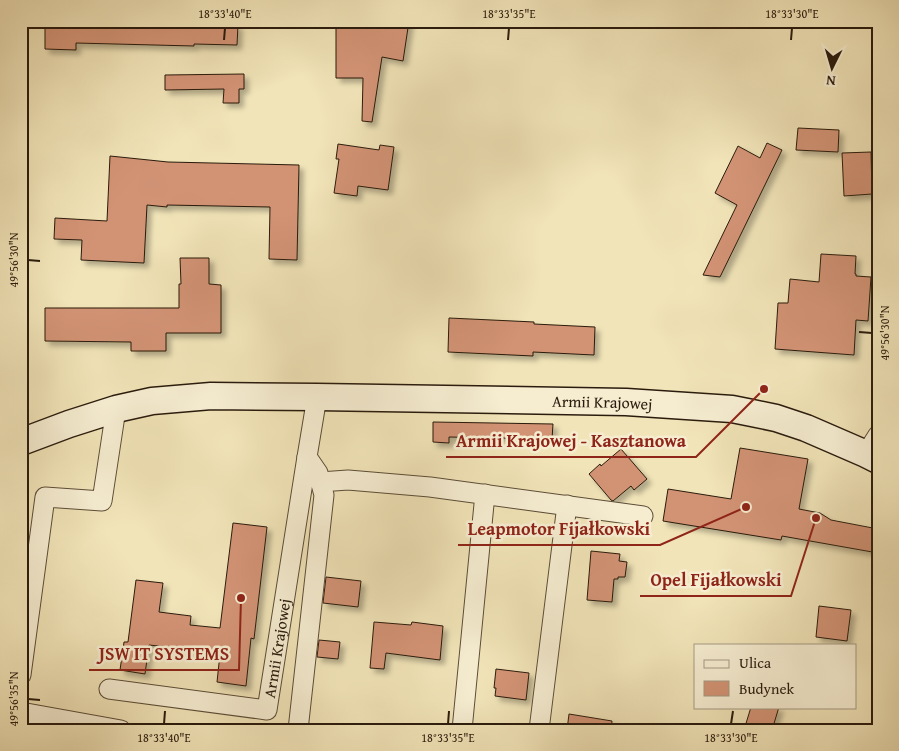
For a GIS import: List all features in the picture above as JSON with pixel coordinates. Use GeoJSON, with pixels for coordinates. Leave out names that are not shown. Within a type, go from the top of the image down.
{"type":"FeatureCollection","features":[{"type":"Feature","properties":{"kind":"street","name":"Armii Krajowej"},"geometry":{"type":"LineString","coordinates":[[21,442],[116,409],[152,401],[211,396],[645,403],[732,409],[776,418],[874,450]]}},
{"type":"Feature","properties":{"kind":"street","name":"Armii Krajowej"},"geometry":{"type":"LineString","coordinates":[[109,688],[267,710],[317,397]]}},
{"type":"Feature","properties":{"kind":"street"},"geometry":{"type":"LineString","coordinates":[[21,675],[45,498],[102,501],[116,409]]}},
{"type":"Feature","properties":{"kind":"street","name":"Armii Krajowej"},"geometry":{"type":"LineString","coordinates":[[298,730],[324,495],[318,473],[307,457]]}},
{"type":"Feature","properties":{"kind":"street"},"geometry":{"type":"LineString","coordinates":[[320,482],[348,480],[430,487],[642,516]]}},
{"type":"Feature","properties":{"kind":"street"},"geometry":{"type":"LineString","coordinates":[[462,730],[485,494]]}},
{"type":"Feature","properties":{"kind":"street"},"geometry":{"type":"LineString","coordinates":[[539,730],[567,506]]}},
{"type":"Feature","properties":{"kind":"street"},"geometry":{"type":"LineString","coordinates":[[21,712],[121,730]]}},
{"type":"Feature","properties":{"kind":"building"},"geometry":{"type":"Polygon","coordinates":[[[45,21],[194,21],[194,24],[238,25],[237,45],[194,44],[194,46],[76,43],[76,50],[45,49],[45,21]]]}},
{"type":"Feature","properties":{"kind":"building"},"geometry":{"type":"Polygon","coordinates":[[[336,21],[409,21],[403,61],[382,57],[372,122],[362,121],[363,78],[336,78],[336,21]]]}},
{"type":"Feature","properties":{"kind":"building"},"geometry":{"type":"Polygon","coordinates":[[[244,74],[244,89],[239,89],[239,103],[223,103],[224,89],[165,90],[165,75],[244,74]]]}},
{"type":"Feature","properties":{"kind":"building"},"geometry":{"type":"Polygon","coordinates":[[[798,128],[839,130],[838,152],[796,150],[798,128]]]}},
{"type":"Feature","properties":{"kind":"building"},"geometry":{"type":"Polygon","coordinates":[[[767,143],[782,150],[720,277],[703,275],[737,205],[715,193],[738,146],[760,158],[767,143]]]}},
{"type":"Feature","properties":{"kind":"building"},"geometry":{"type":"Polygon","coordinates":[[[338,144],[379,150],[380,145],[394,147],[388,190],[358,186],[357,196],[334,193],[339,159],[336,159],[338,144]]]}},
{"type":"Feature","properties":{"kind":"building"},"geometry":{"type":"Polygon","coordinates":[[[871,152],[872,194],[844,196],[842,153],[871,152]]]}},
{"type":"Feature","properties":{"kind":"building"},"geometry":{"type":"Polygon","coordinates":[[[110,156],[168,162],[299,165],[297,260],[269,259],[270,207],[167,205],[167,207],[147,205],[144,263],[81,260],[82,240],[54,239],[55,218],[107,221],[110,156]]]}},
{"type":"Feature","properties":{"kind":"building"},"geometry":{"type":"Polygon","coordinates":[[[821,254],[856,256],[856,276],[871,277],[868,321],[856,320],[854,355],[775,349],[778,303],[788,303],[790,279],[819,282],[821,254]]]}},
{"type":"Feature","properties":{"kind":"building"},"geometry":{"type":"Polygon","coordinates":[[[180,258],[209,258],[209,284],[221,285],[221,333],[166,333],[166,351],[131,351],[131,342],[45,341],[45,308],[179,308],[179,284],[181,284],[180,258]]]}},
{"type":"Feature","properties":{"kind":"building"},"geometry":{"type":"Polygon","coordinates":[[[449,318],[595,327],[594,355],[533,352],[533,356],[448,352],[449,318]]]}},
{"type":"Feature","properties":{"kind":"building"},"geometry":{"type":"Polygon","coordinates":[[[433,422],[553,424],[552,439],[449,437],[449,443],[433,442],[433,422]]]}},
{"type":"Feature","properties":{"kind":"building"},"geometry":{"type":"Polygon","coordinates":[[[740,448],[808,459],[799,509],[820,513],[831,520],[878,529],[878,553],[782,536],[781,540],[663,521],[668,489],[731,499],[740,448]]]}},
{"type":"Feature","properties":{"kind":"building"},"geometry":{"type":"Polygon","coordinates":[[[621,449],[647,479],[634,490],[631,486],[613,501],[589,474],[621,449]]]}},
{"type":"Feature","properties":{"kind":"building"},"geometry":{"type":"Polygon","coordinates":[[[233,523],[267,527],[254,639],[251,638],[246,686],[217,682],[220,654],[187,649],[149,645],[145,674],[120,670],[124,642],[128,642],[136,580],[163,583],[159,612],[191,616],[190,625],[220,628],[233,523]]]}},
{"type":"Feature","properties":{"kind":"building"},"geometry":{"type":"Polygon","coordinates":[[[591,551],[620,554],[619,561],[627,562],[625,577],[614,579],[612,602],[587,600],[591,551]]]}},
{"type":"Feature","properties":{"kind":"building"},"geometry":{"type":"Polygon","coordinates":[[[326,577],[361,581],[358,607],[323,603],[326,577]]]}},
{"type":"Feature","properties":{"kind":"building"},"geometry":{"type":"Polygon","coordinates":[[[819,606],[851,610],[847,641],[816,637],[819,606]]]}},
{"type":"Feature","properties":{"kind":"building"},"geometry":{"type":"Polygon","coordinates":[[[374,622],[411,625],[412,622],[443,626],[440,660],[386,653],[384,669],[370,668],[374,622]]]}},
{"type":"Feature","properties":{"kind":"building"},"geometry":{"type":"Polygon","coordinates":[[[319,640],[340,642],[338,659],[317,657],[319,640]]]}},
{"type":"Feature","properties":{"kind":"building"},"geometry":{"type":"Polygon","coordinates":[[[496,669],[529,673],[526,700],[495,696],[496,669]]]}},
{"type":"Feature","properties":{"kind":"building"},"geometry":{"type":"Polygon","coordinates":[[[751,708],[779,708],[772,730],[744,730],[751,708]]]}},
{"type":"Feature","properties":{"kind":"building"},"geometry":{"type":"Polygon","coordinates":[[[569,714],[612,721],[611,730],[567,730],[569,714]]]}},
{"type":"Feature","properties":{"kind":"place","name":"Armii Krajowej - Kasztanowa"},"geometry":{"type":"Point","coordinates":[764,389]}},
{"type":"Feature","properties":{"kind":"place","name":"Leapmotor Fijałkowski"},"geometry":{"type":"Point","coordinates":[746,507]}},
{"type":"Feature","properties":{"kind":"place","name":"Opel Fijałkowski"},"geometry":{"type":"Point","coordinates":[816,518]}},
{"type":"Feature","properties":{"kind":"place","name":"JSW IT SYSTEMS"},"geometry":{"type":"Point","coordinates":[241,598]}}]}
